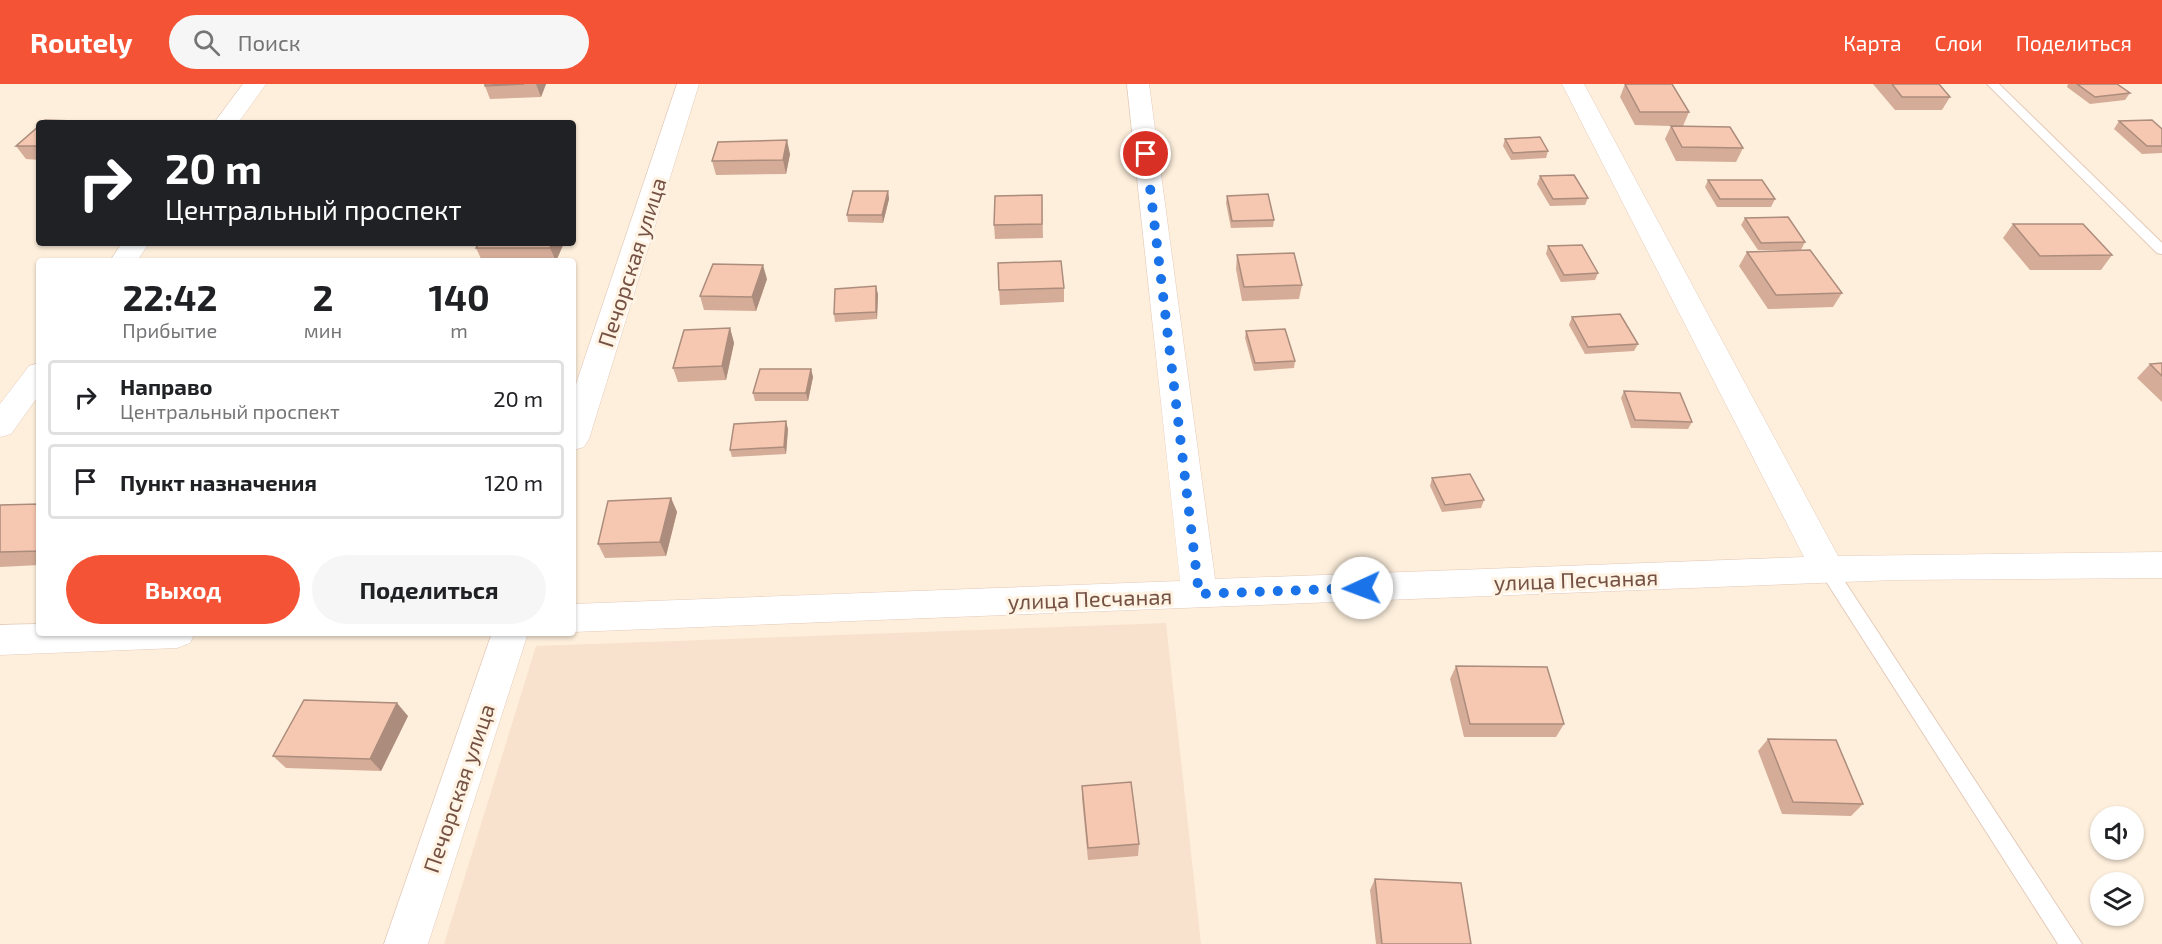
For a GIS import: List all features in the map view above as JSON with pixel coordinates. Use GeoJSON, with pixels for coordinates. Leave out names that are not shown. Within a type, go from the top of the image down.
{"type":"FeatureCollection","features":[{"type":"Feature","properties":{"kind":"street"},"geometry":{"type":"LineString","coordinates":[[228,120],[255,84]]}},
{"type":"Feature","properties":{"kind":"street","name":"Печорская улица"},"geometry":{"type":"LineString","coordinates":[[576,430],[688,84]]}},
{"type":"Feature","properties":{"kind":"street"},"geometry":{"type":"LineString","coordinates":[[1138,84],[1199,594]]}},
{"type":"Feature","properties":{"kind":"street"},"geometry":{"type":"LineString","coordinates":[[1573,84],[1828,570]]}},
{"type":"Feature","properties":{"kind":"street"},"geometry":{"type":"LineString","coordinates":[[0,426],[36,377]]}},
{"type":"Feature","properties":{"kind":"street","name":"улица Песчаная"},"geometry":{"type":"LineString","coordinates":[[576,618],[1895,567],[2162,565]]}},
{"type":"Feature","properties":{"kind":"street"},"geometry":{"type":"LineString","coordinates":[[0,640],[101,636]]}},
{"type":"Feature","properties":{"kind":"street","name":"Печорская улица"},"geometry":{"type":"LineString","coordinates":[[406,944],[509,636]]}},
{"type":"Feature","properties":{"kind":"lane"},"geometry":{"type":"LineString","coordinates":[[1993,84],[2162,250]]}},
{"type":"Feature","properties":{"kind":"lane"},"geometry":{"type":"LineString","coordinates":[[1828,570],[2071,944]]}},
{"type":"Feature","properties":{"kind":"shaded area"},"geometry":{"type":"Polygon","coordinates":[[[1166,623],[1201,944],[444,944],[536,646],[1166,623]]]}},
{"type":"Feature","properties":{"kind":"building"},"geometry":{"type":"Polygon","coordinates":[[[485,84],[524,84],[485,86],[485,84]]]}},
{"type":"Feature","properties":{"kind":"building"},"geometry":{"type":"Polygon","coordinates":[[[1625,84],[1672,84],[1689,112],[1640,112],[1625,84]]]}},
{"type":"Feature","properties":{"kind":"building"},"geometry":{"type":"Polygon","coordinates":[[[1892,84],[1939,84],[1950,97],[1902,97],[1892,84]]]}},
{"type":"Feature","properties":{"kind":"building"},"geometry":{"type":"Polygon","coordinates":[[[2077,84],[2117,84],[2130,93],[2095,97],[2077,84]]]}},
{"type":"Feature","properties":{"kind":"building"},"geometry":{"type":"Polygon","coordinates":[[[2152,120],[2162,129],[2162,146],[2147,146],[2119,121],[2152,120]]]}},
{"type":"Feature","properties":{"kind":"building"},"geometry":{"type":"Polygon","coordinates":[[[1671,126],[1730,127],[1743,148],[1682,147],[1671,126]]]}},
{"type":"Feature","properties":{"kind":"building"},"geometry":{"type":"Polygon","coordinates":[[[36,129],[36,146],[16,146],[36,129]]]}},
{"type":"Feature","properties":{"kind":"building"},"geometry":{"type":"Polygon","coordinates":[[[1540,137],[1548,151],[1513,153],[1505,139],[1540,137]]]}},
{"type":"Feature","properties":{"kind":"building"},"geometry":{"type":"Polygon","coordinates":[[[787,140],[783,160],[712,161],[718,142],[787,140]]]}},
{"type":"Feature","properties":{"kind":"building"},"geometry":{"type":"Polygon","coordinates":[[[1574,175],[1588,198],[1553,199],[1540,176],[1574,175]]]}},
{"type":"Feature","properties":{"kind":"building"},"geometry":{"type":"Polygon","coordinates":[[[1708,180],[1762,180],[1775,199],[1720,199],[1708,180]]]}},
{"type":"Feature","properties":{"kind":"building"},"geometry":{"type":"Polygon","coordinates":[[[853,191],[888,191],[882,215],[847,215],[853,191]]]}},
{"type":"Feature","properties":{"kind":"building"},"geometry":{"type":"Polygon","coordinates":[[[1268,194],[1274,220],[1232,221],[1227,196],[1268,194]]]}},
{"type":"Feature","properties":{"kind":"building"},"geometry":{"type":"Polygon","coordinates":[[[1042,195],[1042,224],[994,225],[995,196],[1042,195]]]}},
{"type":"Feature","properties":{"kind":"building"},"geometry":{"type":"Polygon","coordinates":[[[1788,217],[1805,242],[1761,243],[1745,218],[1788,217]]]}},
{"type":"Feature","properties":{"kind":"building"},"geometry":{"type":"Polygon","coordinates":[[[2013,224],[2083,224],[2112,255],[2040,256],[2013,224]]]}},
{"type":"Feature","properties":{"kind":"building"},"geometry":{"type":"Polygon","coordinates":[[[1582,245],[1598,273],[1564,275],[1548,246],[1582,245]]]}},
{"type":"Feature","properties":{"kind":"building"},"geometry":{"type":"Polygon","coordinates":[[[477,246],[551,246],[550,248],[476,248],[477,246]]]}},
{"type":"Feature","properties":{"kind":"building"},"geometry":{"type":"Polygon","coordinates":[[[1810,250],[1842,293],[1776,295],[1747,252],[1810,250]]]}},
{"type":"Feature","properties":{"kind":"building"},"geometry":{"type":"Polygon","coordinates":[[[1294,253],[1302,285],[1244,287],[1237,255],[1294,253]]]}},
{"type":"Feature","properties":{"kind":"building"},"geometry":{"type":"Polygon","coordinates":[[[1061,261],[1064,288],[999,290],[998,263],[1061,261]]]}},
{"type":"Feature","properties":{"kind":"building"},"geometry":{"type":"Polygon","coordinates":[[[713,264],[763,265],[752,297],[700,296],[713,264]]]}},
{"type":"Feature","properties":{"kind":"building"},"geometry":{"type":"Polygon","coordinates":[[[876,286],[876,312],[834,314],[835,289],[876,286]]]}},
{"type":"Feature","properties":{"kind":"building"},"geometry":{"type":"Polygon","coordinates":[[[1620,314],[1638,344],[1588,347],[1572,317],[1620,314]]]}},
{"type":"Feature","properties":{"kind":"building"},"geometry":{"type":"Polygon","coordinates":[[[730,328],[722,366],[673,368],[684,330],[730,328]]]}},
{"type":"Feature","properties":{"kind":"building"},"geometry":{"type":"Polygon","coordinates":[[[1285,329],[1295,361],[1255,363],[1246,331],[1285,329]]]}},
{"type":"Feature","properties":{"kind":"building"},"geometry":{"type":"Polygon","coordinates":[[[2162,363],[2162,376],[2150,364],[2162,363]]]}},
{"type":"Feature","properties":{"kind":"building"},"geometry":{"type":"Polygon","coordinates":[[[760,369],[811,369],[806,393],[753,393],[760,369]]]}},
{"type":"Feature","properties":{"kind":"building"},"geometry":{"type":"Polygon","coordinates":[[[1624,391],[1680,393],[1692,422],[1635,420],[1624,391]]]}},
{"type":"Feature","properties":{"kind":"building"},"geometry":{"type":"Polygon","coordinates":[[[786,421],[784,447],[730,450],[734,424],[786,421]]]}},
{"type":"Feature","properties":{"kind":"building"},"geometry":{"type":"Polygon","coordinates":[[[1470,474],[1484,500],[1445,505],[1432,478],[1470,474]]]}},
{"type":"Feature","properties":{"kind":"building"},"geometry":{"type":"Polygon","coordinates":[[[671,498],[660,542],[598,544],[608,501],[671,498]]]}},
{"type":"Feature","properties":{"kind":"building"},"geometry":{"type":"Polygon","coordinates":[[[36,504],[36,551],[0,552],[0,505],[36,504]]]}},
{"type":"Feature","properties":{"kind":"building"},"geometry":{"type":"Polygon","coordinates":[[[1456,666],[1547,667],[1564,724],[1470,724],[1456,666]]]}},
{"type":"Feature","properties":{"kind":"building"},"geometry":{"type":"Polygon","coordinates":[[[304,700],[397,703],[370,759],[273,756],[304,700]]]}},
{"type":"Feature","properties":{"kind":"building"},"geometry":{"type":"Polygon","coordinates":[[[1768,739],[1836,740],[1863,804],[1793,802],[1768,739]]]}},
{"type":"Feature","properties":{"kind":"building"},"geometry":{"type":"Polygon","coordinates":[[[1131,782],[1139,844],[1088,848],[1082,786],[1131,782]]]}},
{"type":"Feature","properties":{"kind":"building"},"geometry":{"type":"Polygon","coordinates":[[[1375,879],[1461,883],[1471,944],[1382,944],[1375,879]]]}},
{"type":"Feature","properties":{"kind":"route"},"geometry":{"type":"LineString","coordinates":[[1146,154],[1199,594],[1362,588]]}}]}
